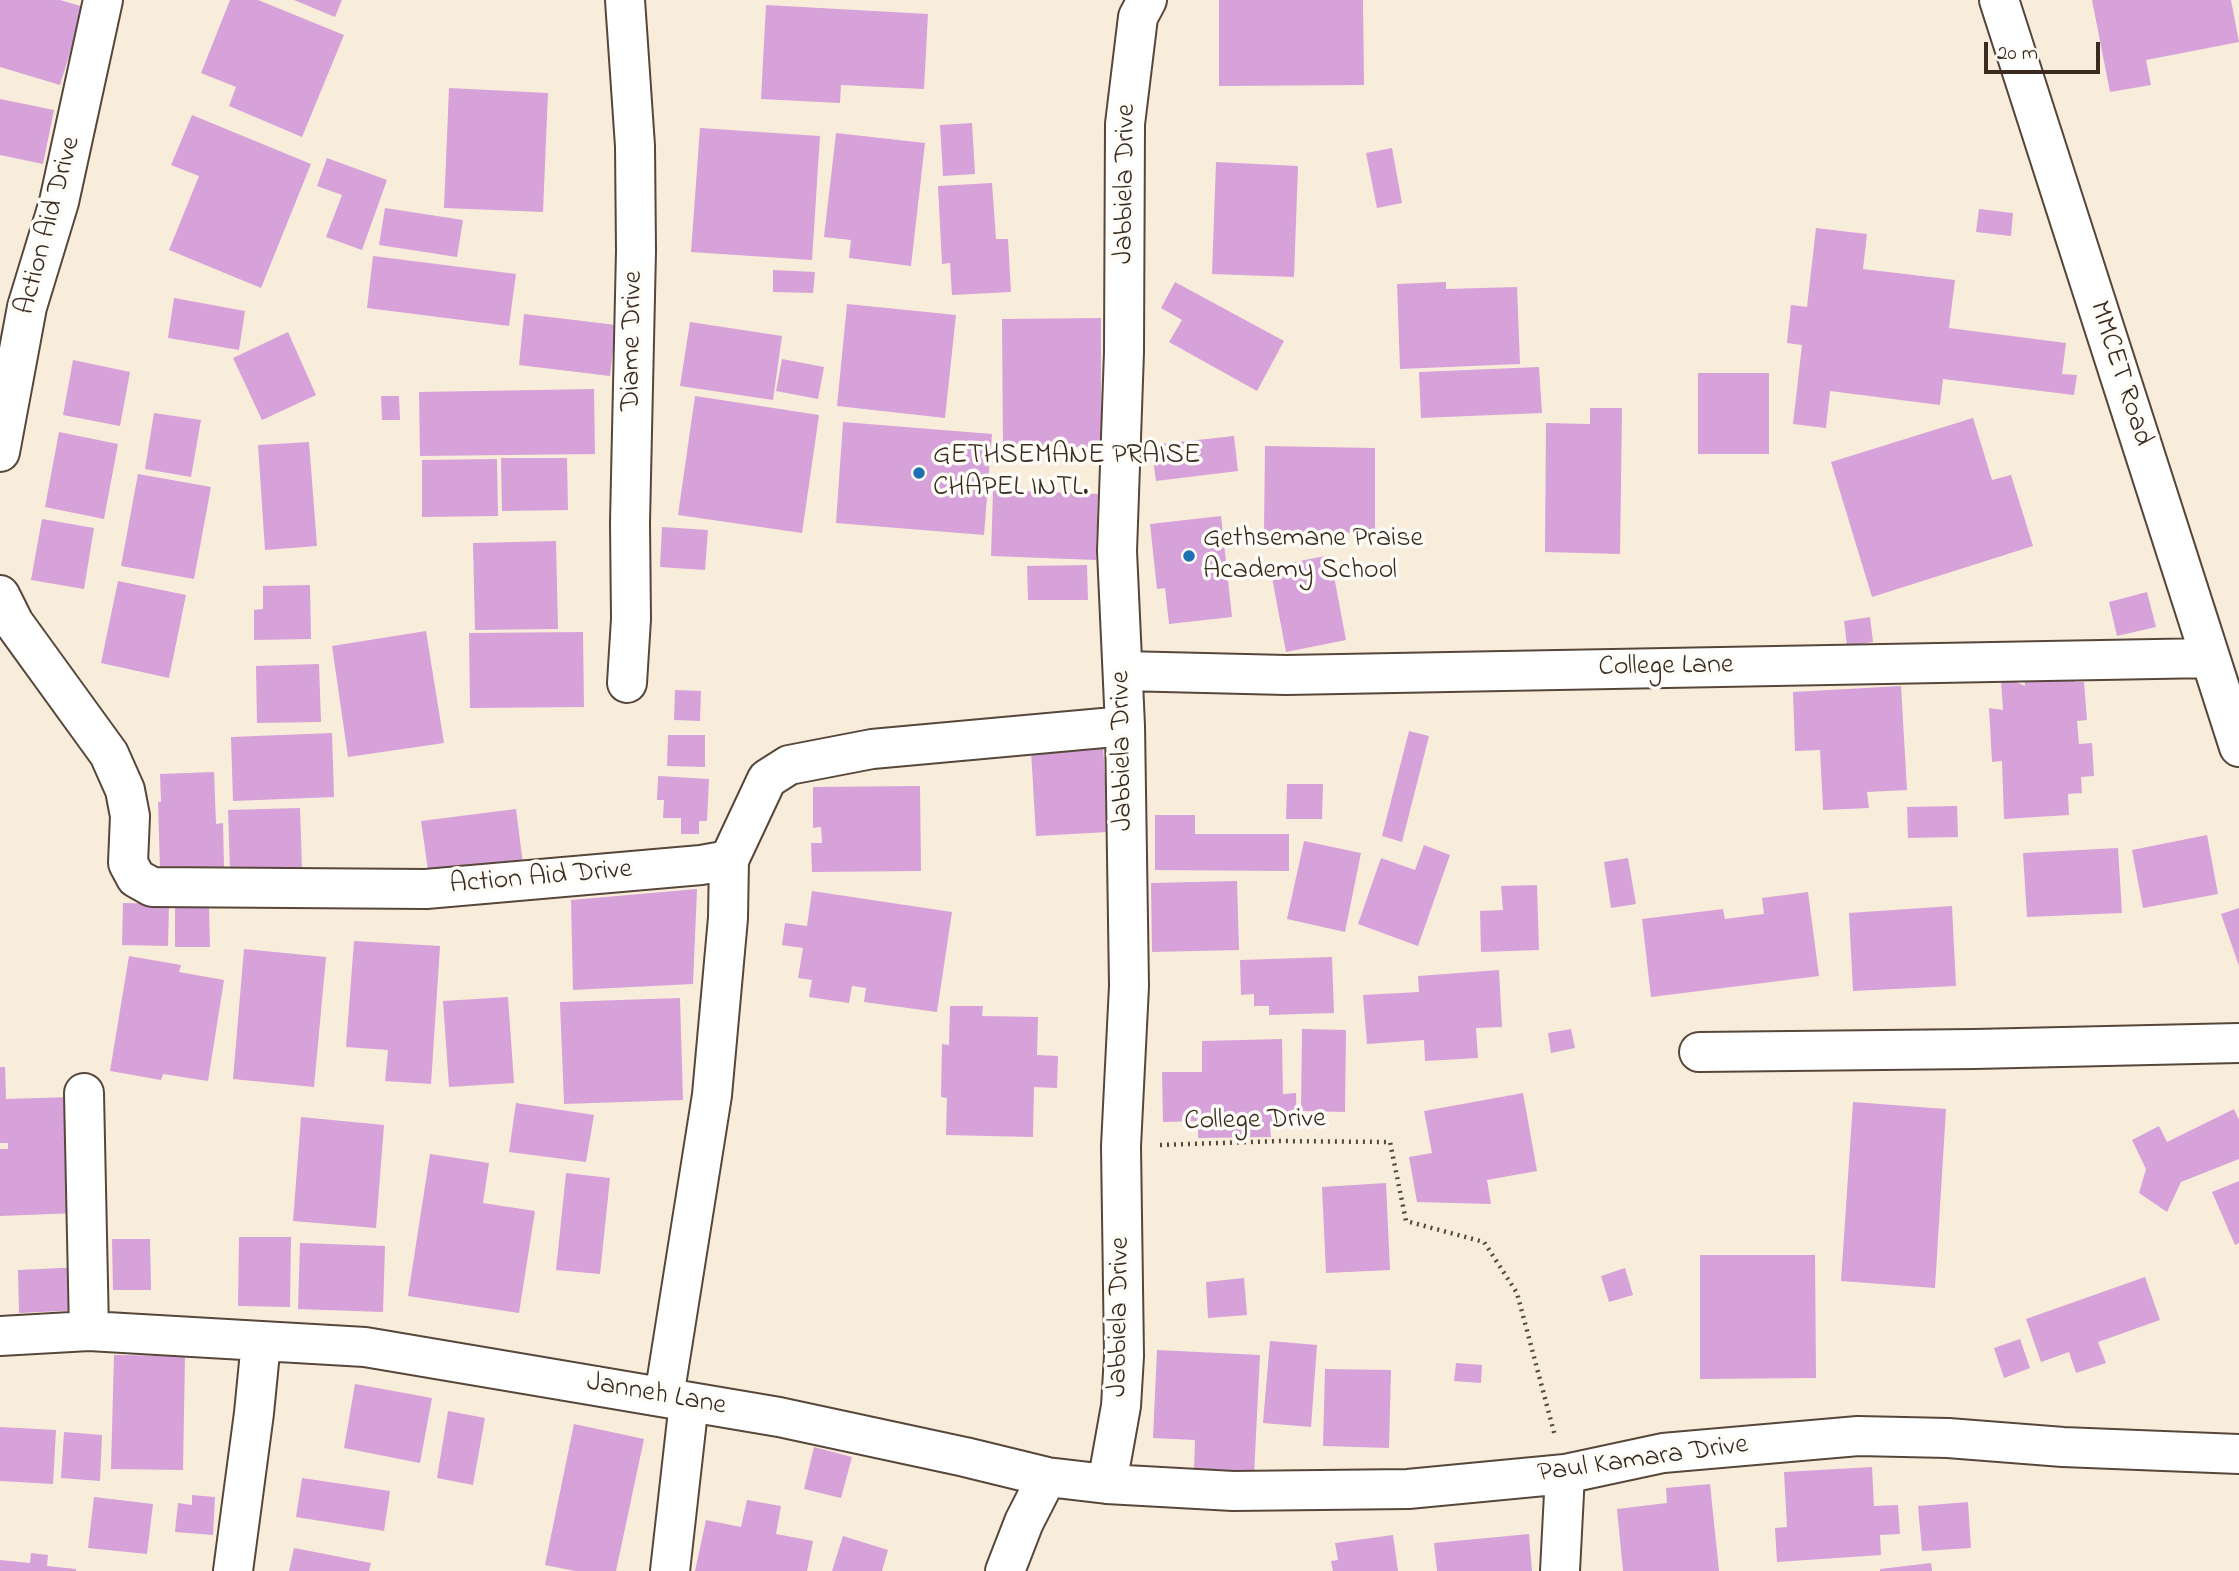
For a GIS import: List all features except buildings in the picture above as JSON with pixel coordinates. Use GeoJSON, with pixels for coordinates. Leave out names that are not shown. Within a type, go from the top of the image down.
{"type":"FeatureCollection","features":[{"type":"Feature","properties":{"kind":"street","name":"Action Aid Drive"},"geometry":{"type":"LineString","coordinates":[[0,452],[27,307],[60,202],[103,0]]}},
{"type":"Feature","properties":{"kind":"street","name":"Diame Drive"},"geometry":{"type":"LineString","coordinates":[[625,0],[635,146],[636,251],[630,522],[631,619],[627,683]]}},
{"type":"Feature","properties":{"kind":"street","name":"MMCET Road"},"geometry":{"type":"LineString","coordinates":[[1999,0],[2239,747]]}},
{"type":"Feature","properties":{"kind":"street","name":"Jabbiela Drive"},"geometry":{"type":"LineString","coordinates":[[1107,1484],[1121,1406],[1124,1356],[1121,1146],[1129,986],[1125,726],[1116,551],[1124,352],[1125,124],[1142,9]]}},
{"type":"Feature","properties":{"kind":"street","name":"Action Aid Drive"},"geometry":{"type":"LineString","coordinates":[[0,595],[14,623],[109,754],[125,790],[130,816],[128,863],[136,878],[152,887],[426,889],[701,865],[729,860]]}},
{"type":"Feature","properties":{"kind":"street","name":"College Lane"},"geometry":{"type":"LineString","coordinates":[[1123,671],[1286,675],[2210,658]]}},
{"type":"Feature","properties":{"kind":"street"},"geometry":{"type":"LineString","coordinates":[[670,1571],[676,1399],[712,1095],[728,918],[729,860],[767,779],[789,765],[872,750],[1125,726]]}},
{"type":"Feature","properties":{"kind":"street"},"geometry":{"type":"LineString","coordinates":[[1699,1052],[2239,1043]]}},
{"type":"Feature","properties":{"kind":"street"},"geometry":{"type":"LineString","coordinates":[[84,1093],[89,1331]]}},
{"type":"Feature","properties":{"kind":"street","name":"Janneh Lane"},"geometry":{"type":"LineString","coordinates":[[0,1336],[89,1331],[365,1347],[779,1417],[1047,1477]]}},
{"type":"Feature","properties":{"kind":"street"},"geometry":{"type":"LineString","coordinates":[[233,1571],[261,1342]]}},
{"type":"Feature","properties":{"kind":"street","name":"Paul Kamara Drive"},"geometry":{"type":"LineString","coordinates":[[1047,1477],[1107,1484],[1233,1491],[1408,1489],[1565,1474],[1663,1453],[1858,1436],[1948,1438],[2063,1447],[2239,1454]]}},
{"type":"Feature","properties":{"kind":"street"},"geometry":{"type":"LineString","coordinates":[[1560,1571],[1565,1474]]}},
{"type":"Feature","properties":{"kind":"street"},"geometry":{"type":"LineString","coordinates":[[1005,1571],[1024,1522],[1047,1477]]}},
{"type":"Feature","properties":{"kind":"path","name":"College Drive"},"geometry":{"type":"LineString","coordinates":[[1121,1146],[1279,1141],[1390,1142],[1406,1221],[1484,1242],[1517,1293],[1565,1474]]}},
{"type":"Feature","properties":{"kind":"place","name":"GETHSEMANE PRAISE CHAPEL INTL."},"geometry":{"type":"Point","coordinates":[919,473]}},
{"type":"Feature","properties":{"kind":"place","name":"Gethsemane Praise Academy School"},"geometry":{"type":"Point","coordinates":[1189,556]}}]}
